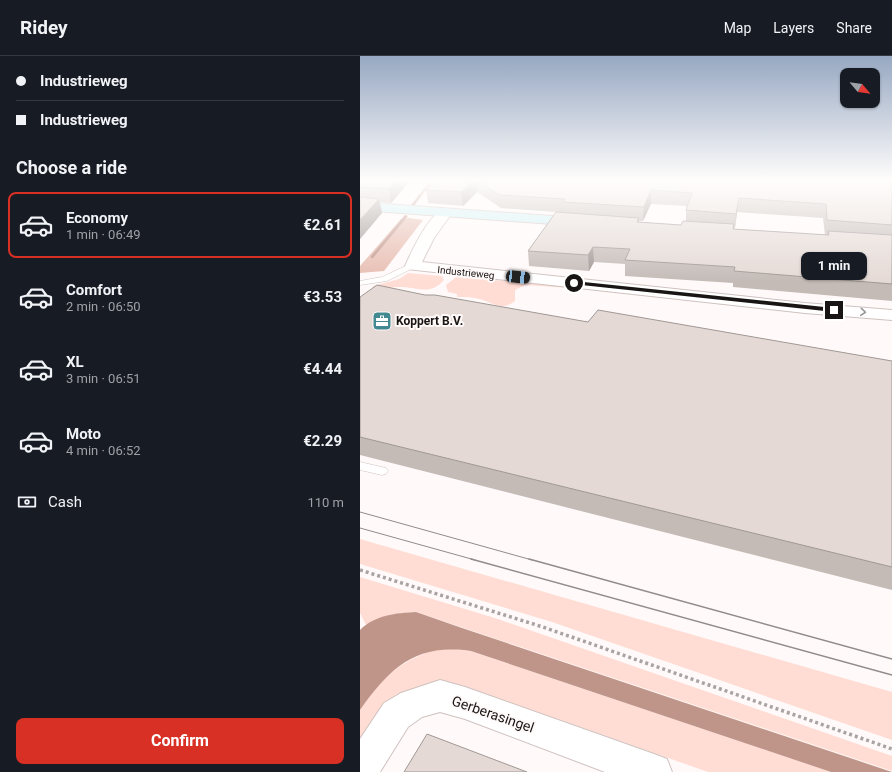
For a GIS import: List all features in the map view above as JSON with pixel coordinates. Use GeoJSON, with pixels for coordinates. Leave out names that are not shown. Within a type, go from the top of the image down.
{"type":"FeatureCollection","features":[{"type":"Feature","properties":{"kind":"street"},"geometry":{"type":"LineString","coordinates":[[413,266],[421,245],[444,214]]}},
{"type":"Feature","properties":{"kind":"street"},"geometry":{"type":"LineString","coordinates":[[466,214],[594,223]]}},
{"type":"Feature","properties":{"kind":"street","name":"Industrieweg"},"geometry":{"type":"LineString","coordinates":[[413,266],[805,308],[892,315]]}},
{"type":"Feature","properties":{"kind":"street","name":"Gerberasingel"},"geometry":{"type":"LineString","coordinates":[[360,771],[396,715],[413,704],[440,696],[654,772]]}},
{"type":"Feature","properties":{"kind":"lane"},"geometry":{"type":"LineString","coordinates":[[360,283],[384,279],[413,266]]}},
{"type":"Feature","properties":{"kind":"lane"},"geometry":{"type":"LineString","coordinates":[[360,466],[382,471]]}},
{"type":"Feature","properties":{"kind":"path"},"geometry":{"type":"LineString","coordinates":[[360,570],[542,627],[892,749]]}},
{"type":"Feature","properties":{"kind":"shaded area"},"geometry":{"type":"Polygon","coordinates":[[[409,218],[423,220],[384,271],[360,273],[360,266],[401,219],[409,218]]]}},
{"type":"Feature","properties":{"kind":"shaded area"},"geometry":{"type":"Polygon","coordinates":[[[408,273],[442,276],[444,280],[433,288],[422,290],[405,287],[374,289],[373,286],[399,279],[408,273]]]}},
{"type":"Feature","properties":{"kind":"shaded area"},"geometry":{"type":"Polygon","coordinates":[[[456,277],[586,289],[525,285],[515,290],[515,301],[505,306],[501,306],[476,298],[457,297],[457,294],[448,292],[446,285],[456,277]]]}},
{"type":"Feature","properties":{"kind":"shaded area"},"geometry":{"type":"Polygon","coordinates":[[[360,539],[892,692],[892,740],[552,622],[360,564],[360,539]]]}},
{"type":"Feature","properties":{"kind":"shaded area"},"geometry":{"type":"Polygon","coordinates":[[[360,577],[498,619],[892,756],[892,771],[416,612],[403,613],[378,619],[366,625],[360,613],[360,577]]]}},
{"type":"Feature","properties":{"kind":"shaded area"},"geometry":{"type":"Polygon","coordinates":[[[416,612],[892,772],[831,772],[471,651],[434,651],[419,655],[406,662],[382,682],[360,710],[360,630],[372,621],[379,618],[393,614],[416,612]]]}},
{"type":"Feature","properties":{"kind":"shaded area"},"geometry":{"type":"Polygon","coordinates":[[[454,649],[471,651],[831,772],[708,772],[566,722],[449,685],[360,750],[360,710],[379,684],[394,670],[410,660],[432,650],[454,649]]]}},
{"type":"Feature","properties":{"kind":"building"},"geometry":{"type":"Polygon","coordinates":[[[360,214],[365,214],[360,220],[360,214]]]}},
{"type":"Feature","properties":{"kind":"building"},"geometry":{"type":"Polygon","coordinates":[[[554,214],[589,214],[639,218],[637,222],[681,225],[683,221],[734,224],[733,229],[829,235],[828,231],[892,235],[892,284],[734,271],[735,267],[625,260],[630,249],[593,247],[588,255],[528,251],[554,214]]]}},
{"type":"Feature","properties":{"kind":"building"},"geometry":{"type":"Polygon","coordinates":[[[827,214],[892,214],[892,225],[827,220],[827,214]]]}},
{"type":"Feature","properties":{"kind":"building"},"geometry":{"type":"Polygon","coordinates":[[[377,285],[425,295],[435,295],[588,322],[598,310],[892,361],[892,567],[360,437],[360,297],[377,285]]]}},
{"type":"Feature","properties":{"kind":"building"},"geometry":{"type":"Polygon","coordinates":[[[427,734],[527,772],[404,772],[427,734]]]}},
{"type":"Feature","properties":{"kind":"waterway"},"geometry":{"type":"LineString","coordinates":[[372,257],[406,216]]}},
{"type":"Feature","properties":{"kind":"tram line"},"geometry":{"type":"LineString","coordinates":[[360,512],[532,560]]}},
{"type":"Feature","properties":{"kind":"tram line"},"geometry":{"type":"LineString","coordinates":[[360,528],[475,560]]}},
{"type":"Feature","properties":{"kind":"tram line"},"geometry":{"type":"LineString","coordinates":[[471,559],[892,675]]}},
{"type":"Feature","properties":{"kind":"tram line"},"geometry":{"type":"LineString","coordinates":[[529,559],[892,659]]}},
{"type":"Feature","properties":{"kind":"place","name":"Koppert B.V."},"geometry":{"type":"Point","coordinates":[382,321]}},
{"type":"Feature","properties":{"kind":"route"},"geometry":{"type":"LineString","coordinates":[[574,283],[834,310]]}}]}
